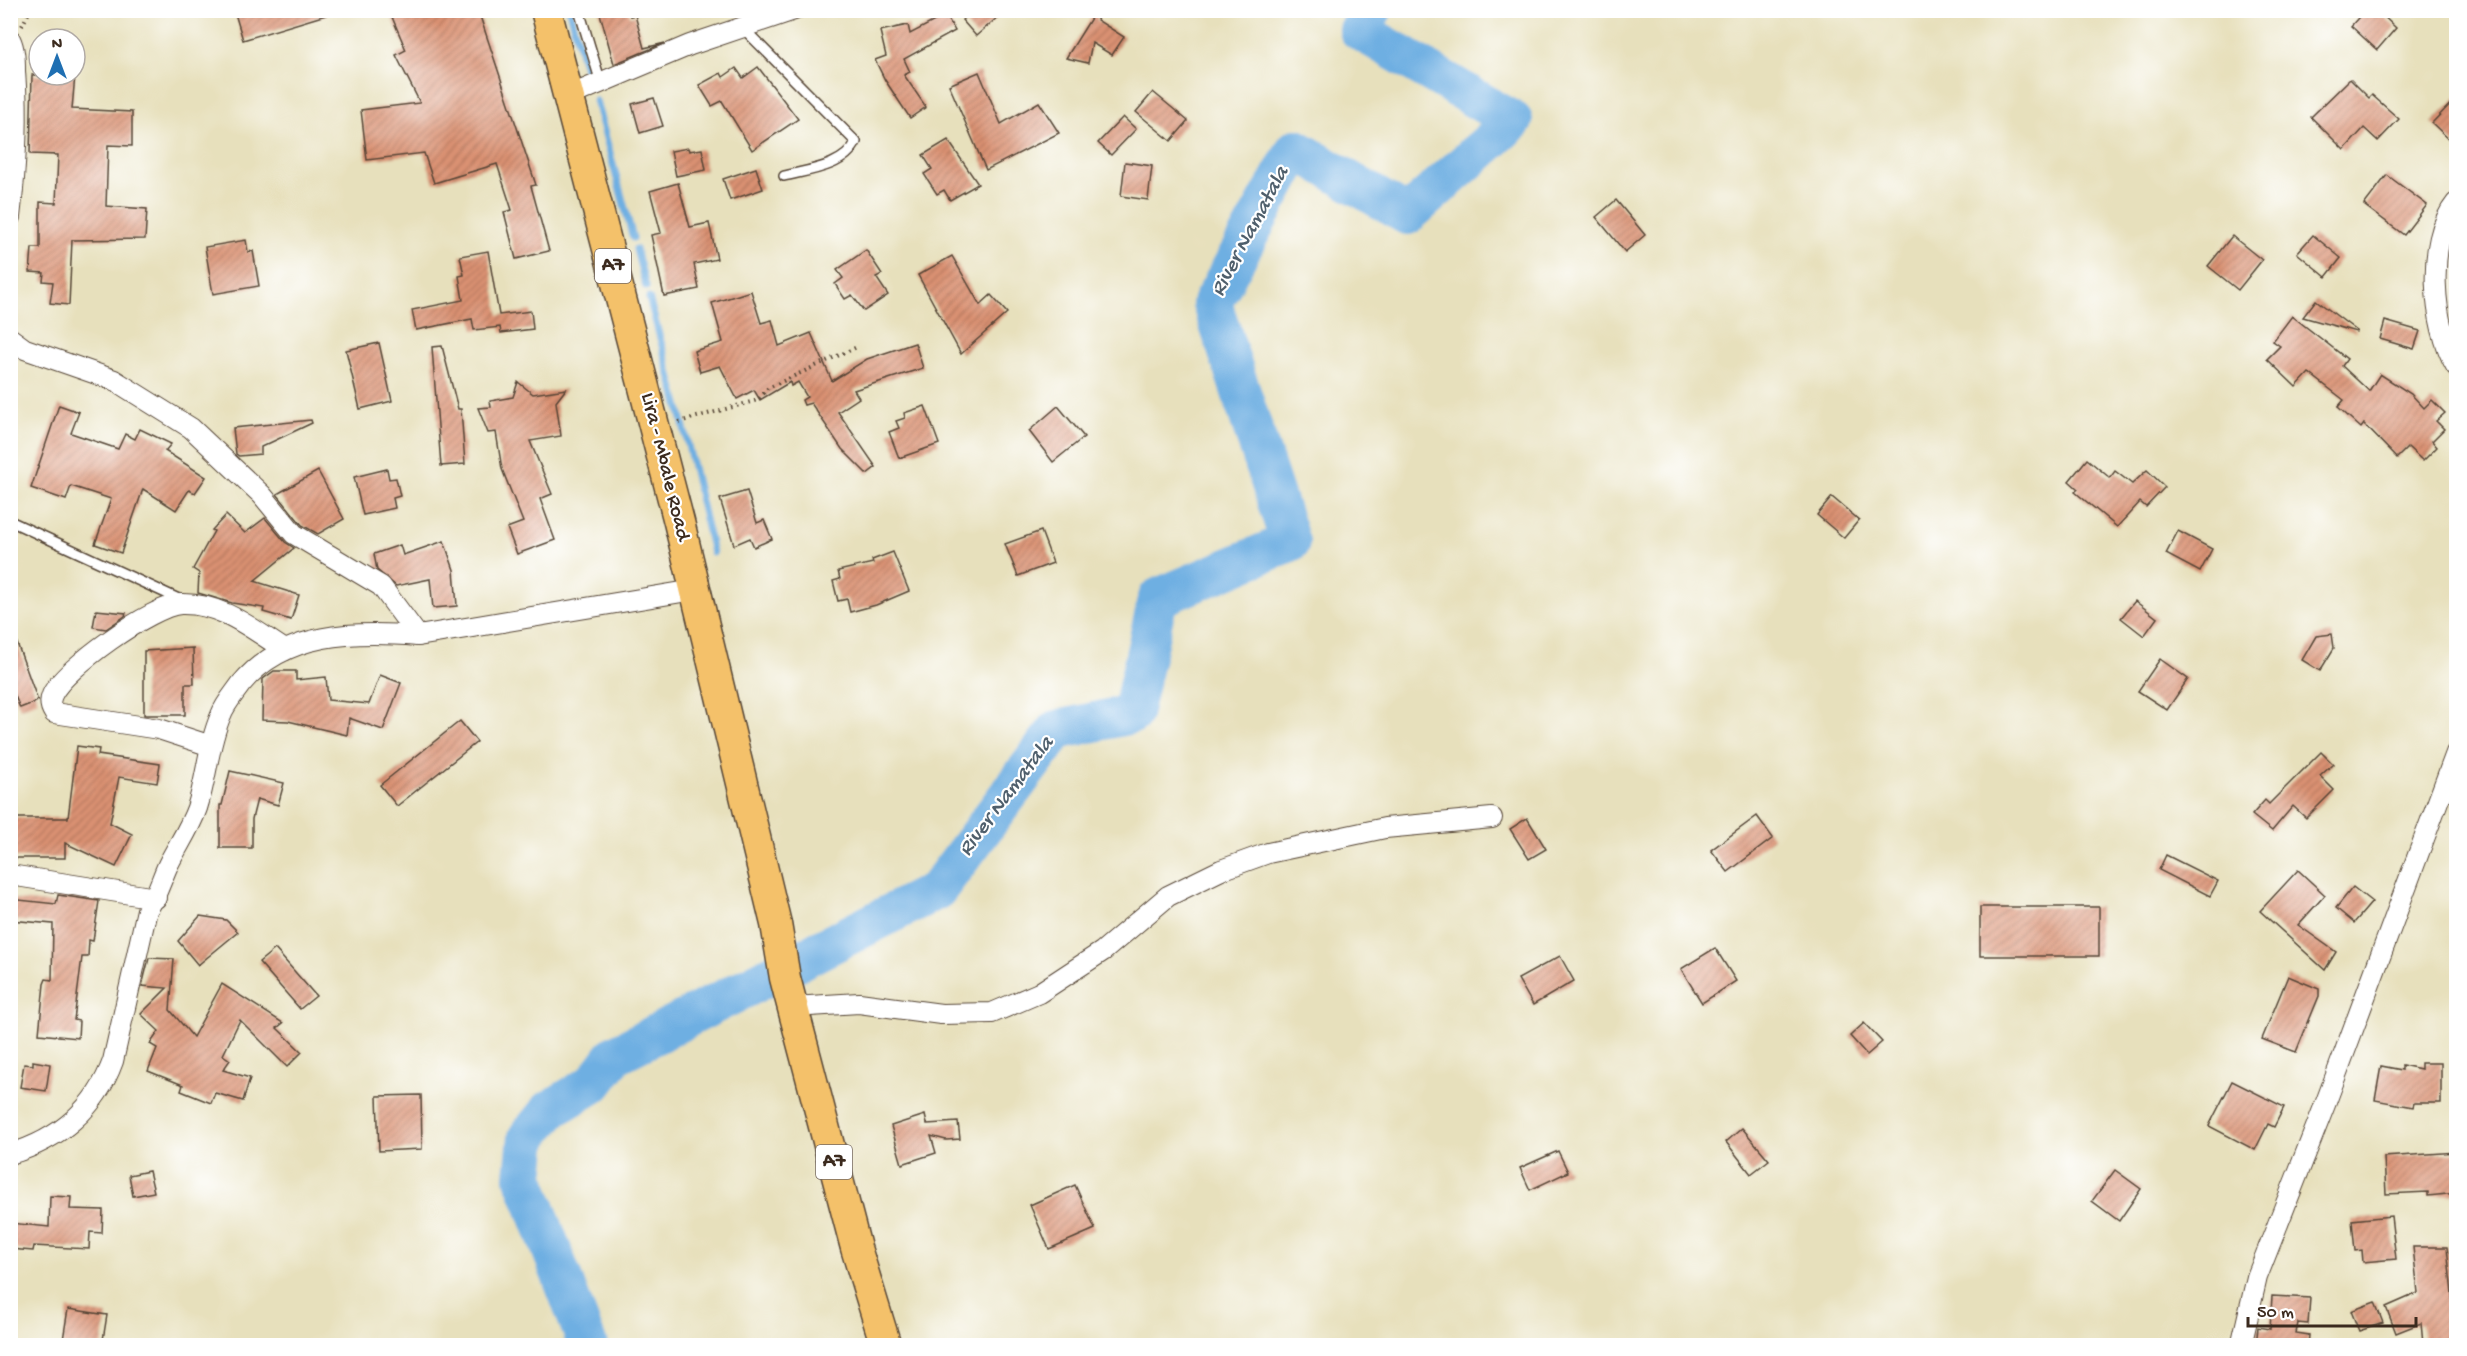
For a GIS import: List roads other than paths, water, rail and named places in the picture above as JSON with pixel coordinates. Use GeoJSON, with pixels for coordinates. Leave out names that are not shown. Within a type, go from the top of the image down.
{"type":"FeatureCollection","features":[{"type":"Feature","properties":{"kind":"main road","name":"Lira - Mbale Road"},"geometry":{"type":"LineString","coordinates":[[546,10],[655,429],[776,924],[785,978],[793,1007]]}},
{"type":"Feature","properties":{"kind":"main road","name":"A7"},"geometry":{"type":"LineString","coordinates":[[793,1007],[856,1248],[886,1346]]}},
{"type":"Feature","properties":{"kind":"street"},"geometry":{"type":"LineString","coordinates":[[569,96],[741,26],[794,10]]}},
{"type":"Feature","properties":{"kind":"street"},"geometry":{"type":"LineString","coordinates":[[10,39],[14,46],[18,148],[10,217]]}},
{"type":"Feature","properties":{"kind":"street"},"geometry":{"type":"LineString","coordinates":[[2457,203],[2438,244],[2436,295],[2451,357],[2457,366]]}},
{"type":"Feature","properties":{"kind":"street"},"geometry":{"type":"LineString","coordinates":[[10,338],[25,349],[114,380],[191,428],[262,495],[294,534],[381,586],[418,636]]}},
{"type":"Feature","properties":{"kind":"street"},"geometry":{"type":"LineString","coordinates":[[10,1154],[60,1132],[92,1103],[105,1083],[113,1061],[147,910],[156,898],[168,865],[196,810],[222,711],[251,673],[270,657],[295,645],[328,637],[372,632],[418,636],[694,590]]}},
{"type":"Feature","properties":{"kind":"street"},"geometry":{"type":"LineString","coordinates":[[211,747],[159,729],[54,713],[50,706],[52,696],[63,678],[129,626],[171,606],[190,605],[223,610],[285,650]]}},
{"type":"Feature","properties":{"kind":"street"},"geometry":{"type":"LineString","coordinates":[[2241,1346],[2257,1278],[2326,1102],[2457,753]]}},
{"type":"Feature","properties":{"kind":"street"},"geometry":{"type":"LineString","coordinates":[[793,1007],[859,1003],[941,1014],[992,1013],[1039,993],[1103,951],[1142,921],[1168,896],[1221,870],[1268,853],[1385,828],[1492,818]]}},
{"type":"Feature","properties":{"kind":"street"},"geometry":{"type":"LineString","coordinates":[[10,875],[156,898]]}},
{"type":"Feature","properties":{"kind":"lane"},"geometry":{"type":"LineString","coordinates":[[579,10],[601,84]]}},
{"type":"Feature","properties":{"kind":"lane"},"geometry":{"type":"LineString","coordinates":[[741,26],[855,142],[850,153],[832,163],[784,176]]}},
{"type":"Feature","properties":{"kind":"lane"},"geometry":{"type":"LineString","coordinates":[[10,522],[161,589],[190,605]]}},
{"type":"Feature","properties":{"kind":"waterway"},"geometry":{"type":"LineString","coordinates":[[569,10],[588,79]]}},
{"type":"Feature","properties":{"kind":"waterway","name":"River Namatala"},"geometry":{"type":"LineString","coordinates":[[588,1346],[524,1177],[528,1137],[550,1110],[594,1083],[615,1055],[937,890],[1057,730],[1132,714],[1158,598],[1290,542],[1212,303],[1296,149],[1407,215],[1513,121],[1359,30],[1372,10]]}},
{"type":"Feature","properties":{"kind":"waterway"},"geometry":{"type":"LineString","coordinates":[[596,101],[633,238]]}},
{"type":"Feature","properties":{"kind":"waterway"},"geometry":{"type":"LineString","coordinates":[[636,249],[646,287]]}},
{"type":"Feature","properties":{"kind":"waterway"},"geometry":{"type":"LineString","coordinates":[[649,298],[681,415],[713,553]]}}]}
